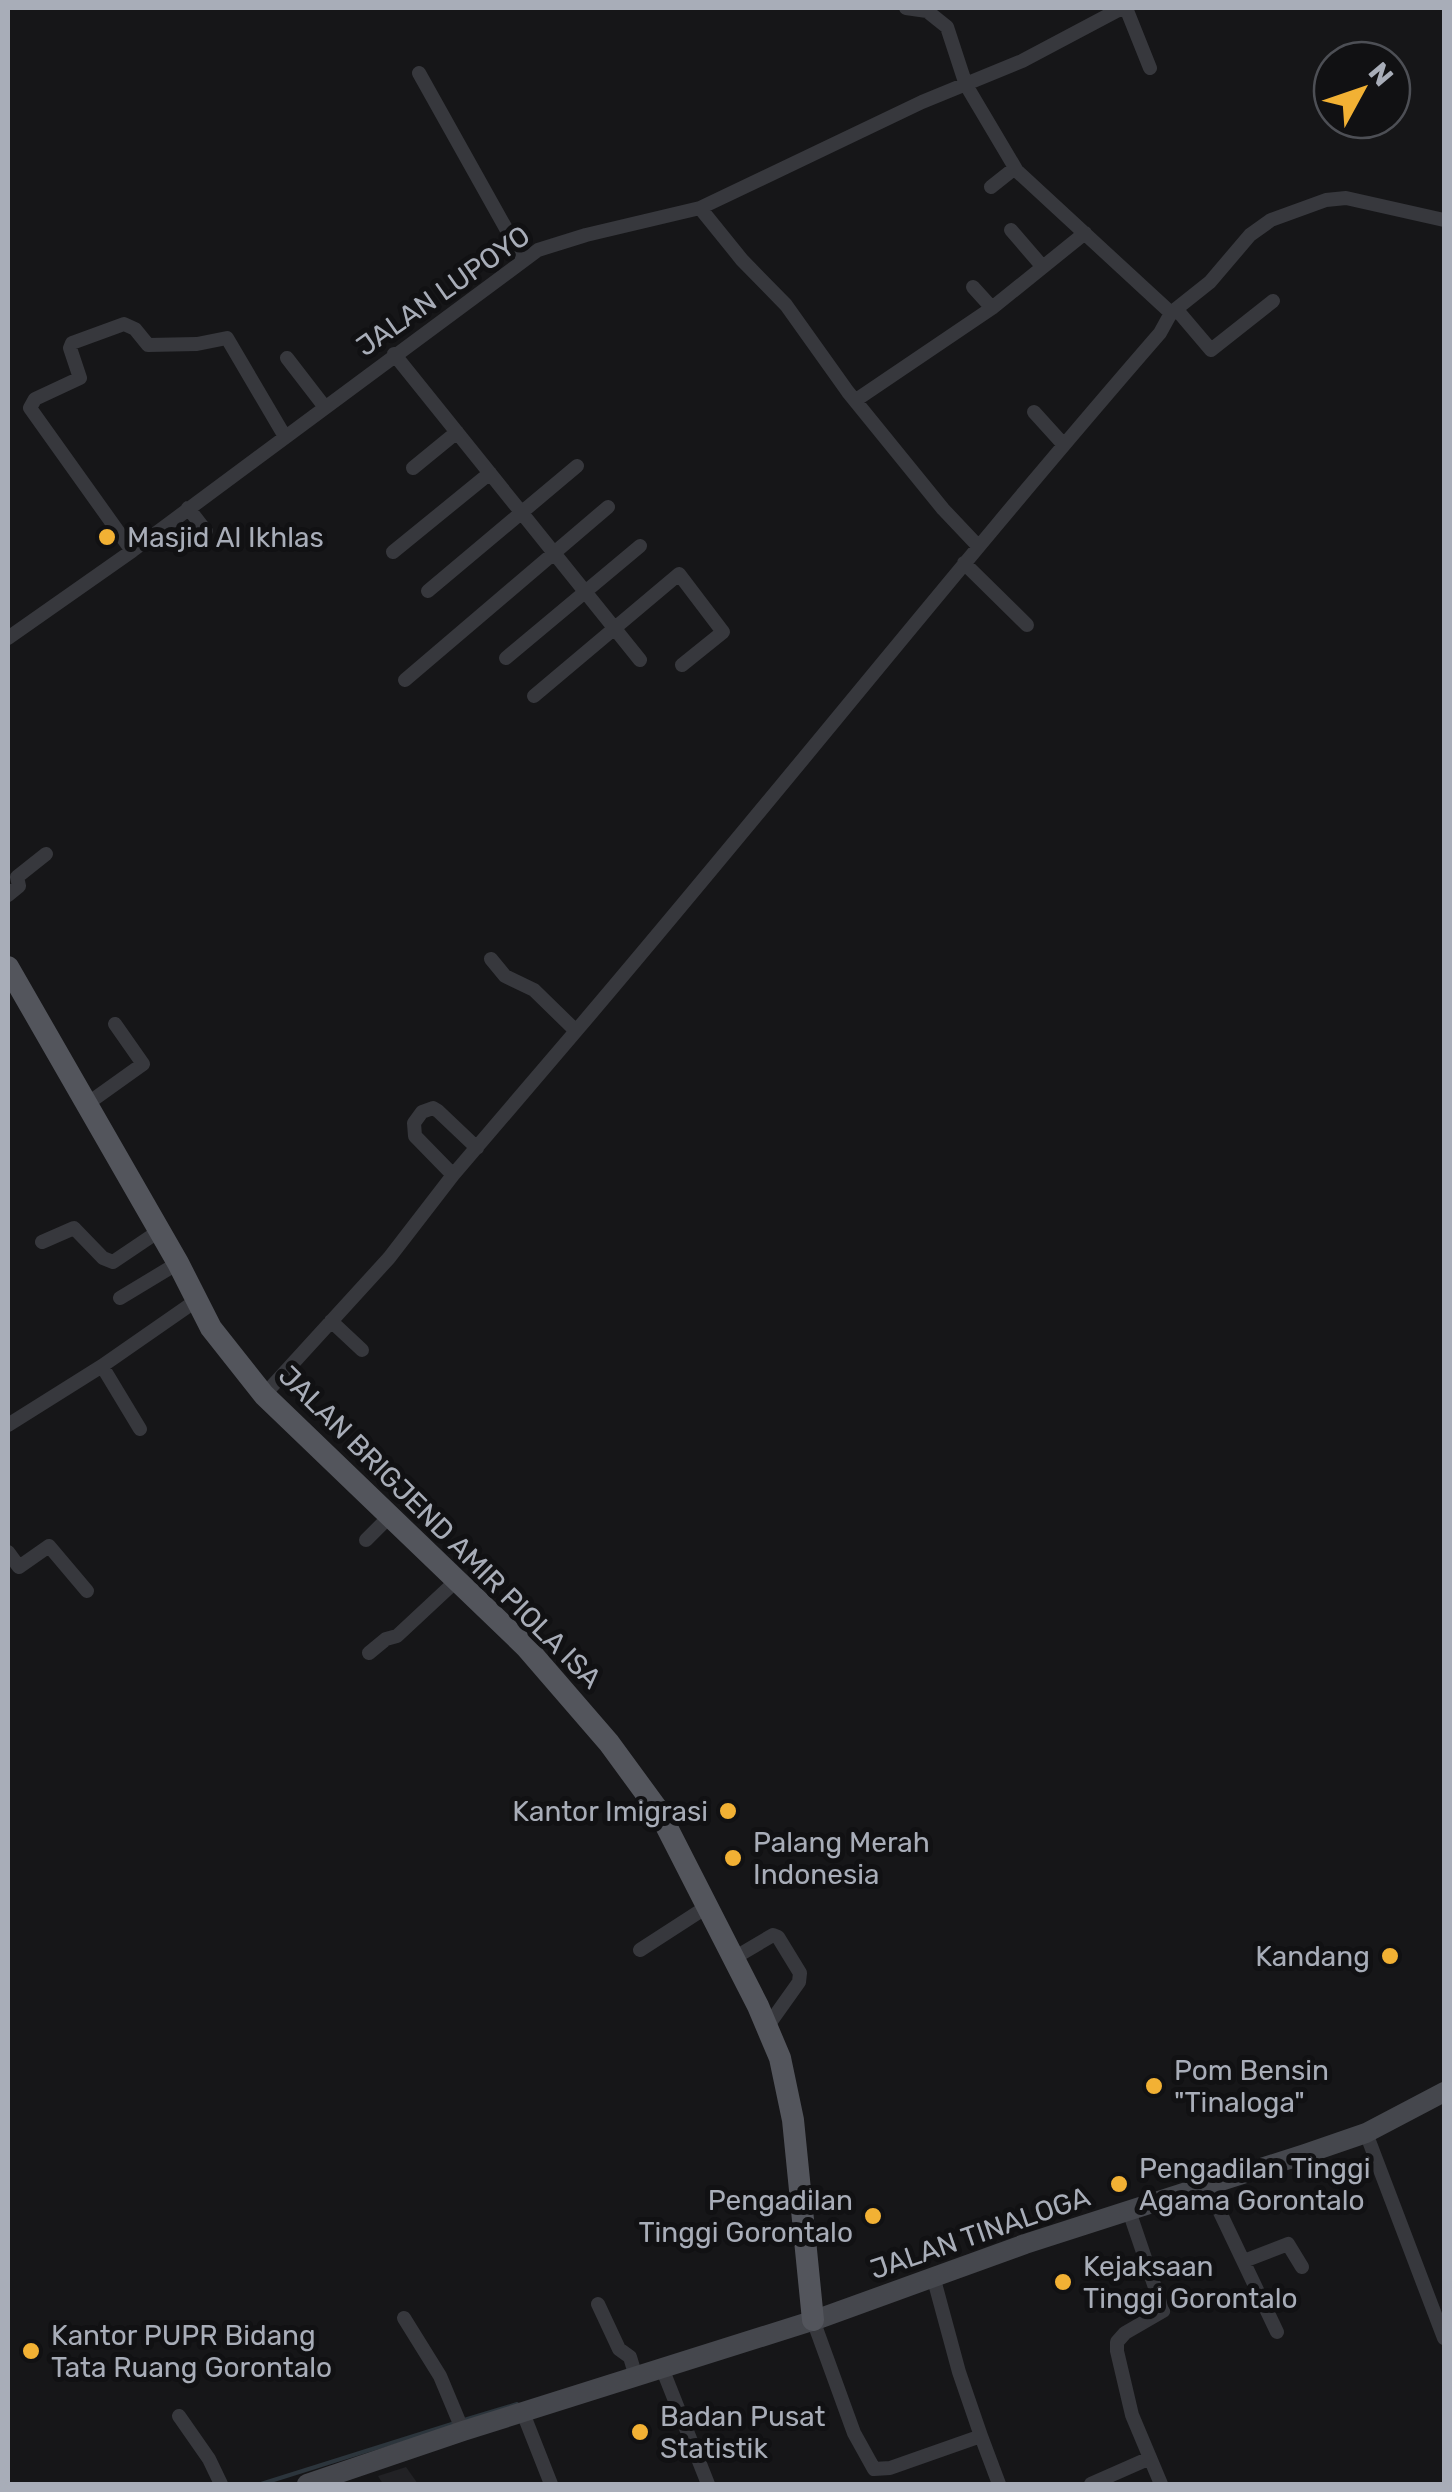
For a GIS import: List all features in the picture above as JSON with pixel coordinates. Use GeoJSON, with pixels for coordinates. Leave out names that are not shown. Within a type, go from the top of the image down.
{"type":"FeatureCollection","features":[{"type":"Feature","properties":{"kind":"main road","name":"JALAN BRIGJEND AMIR PIOLA ISA"},"geometry":{"type":"LineString","coordinates":[[8,967],[222,1343],[264,1395],[526,1647],[610,1743],[658,1810],[780,2058],[793,2120],[813,2320]]}},
{"type":"Feature","properties":{"kind":"street"},"geometry":{"type":"LineString","coordinates":[[906,8],[927,11],[942,20],[966,85],[1015,168],[1174,311],[1211,350],[1272,300]]}},
{"type":"Feature","properties":{"kind":"street"},"geometry":{"type":"LineString","coordinates":[[1124,8],[1150,68]]}},
{"type":"Feature","properties":{"kind":"street","name":"JALAN LUPOYO"},"geometry":{"type":"LineString","coordinates":[[8,638],[132,551],[523,259],[555,244],[700,208],[876,123],[1022,61],[1103,12],[1124,8]]}},
{"type":"Feature","properties":{"kind":"street"},"geometry":{"type":"LineString","coordinates":[[419,72],[523,259]]}},
{"type":"Feature","properties":{"kind":"street"},"geometry":{"type":"LineString","coordinates":[[990,187],[1015,168]]}},
{"type":"Feature","properties":{"kind":"street"},"geometry":{"type":"LineString","coordinates":[[264,1395],[389,1258],[453,1175],[734,845],[964,562],[1160,333],[1174,311],[1210,282],[1260,227],[1326,200],[1358,199],[1444,220]]}},
{"type":"Feature","properties":{"kind":"street"},"geometry":{"type":"LineString","coordinates":[[700,208],[742,260],[786,304],[856,400],[943,509],[978,546]]}},
{"type":"Feature","properties":{"kind":"street"},"geometry":{"type":"LineString","coordinates":[[1011,230],[1042,266]]}},
{"type":"Feature","properties":{"kind":"street"},"geometry":{"type":"LineString","coordinates":[[856,400],[992,308],[1085,233]]}},
{"type":"Feature","properties":{"kind":"street"},"geometry":{"type":"LineString","coordinates":[[973,287],[992,308]]}},
{"type":"Feature","properties":{"kind":"street"},"geometry":{"type":"LineString","coordinates":[[132,551],[31,411],[30,404],[35,399],[80,378],[70,348],[72,343],[124,324],[148,345],[197,344],[227,338],[284,436]]}},
{"type":"Feature","properties":{"kind":"street"},"geometry":{"type":"LineString","coordinates":[[394,354],[640,660]]}},
{"type":"Feature","properties":{"kind":"street"},"geometry":{"type":"LineString","coordinates":[[287,358],[324,406]]}},
{"type":"Feature","properties":{"kind":"street"},"geometry":{"type":"LineString","coordinates":[[1034,412],[1063,444]]}},
{"type":"Feature","properties":{"kind":"street"},"geometry":{"type":"LineString","coordinates":[[414,468],[456,432]]}},
{"type":"Feature","properties":{"kind":"street"},"geometry":{"type":"LineString","coordinates":[[428,592],[577,466]]}},
{"type":"Feature","properties":{"kind":"street"},"geometry":{"type":"LineString","coordinates":[[393,552],[490,473]]}},
{"type":"Feature","properties":{"kind":"street"},"geometry":{"type":"LineString","coordinates":[[405,680],[608,507]]}},
{"type":"Feature","properties":{"kind":"street"},"geometry":{"type":"LineString","coordinates":[[188,508],[206,531]]}},
{"type":"Feature","properties":{"kind":"street"},"geometry":{"type":"LineString","coordinates":[[506,658],[640,546]]}},
{"type":"Feature","properties":{"kind":"street"},"geometry":{"type":"LineString","coordinates":[[964,562],[1027,625]]}},
{"type":"Feature","properties":{"kind":"street"},"geometry":{"type":"LineString","coordinates":[[534,696],[679,574],[722,632],[682,665]]}},
{"type":"Feature","properties":{"kind":"street"},"geometry":{"type":"LineString","coordinates":[[8,895],[18,886],[17,877],[46,854]]}},
{"type":"Feature","properties":{"kind":"street"},"geometry":{"type":"LineString","coordinates":[[491,960],[505,976],[534,990],[576,1031]]}},
{"type":"Feature","properties":{"kind":"street"},"geometry":{"type":"LineString","coordinates":[[87,1104],[143,1064],[115,1024]]}},
{"type":"Feature","properties":{"kind":"street"},"geometry":{"type":"LineString","coordinates":[[453,1175],[415,1136],[414,1123],[422,1112],[433,1108],[438,1111],[477,1148]]}},
{"type":"Feature","properties":{"kind":"street"},"geometry":{"type":"LineString","coordinates":[[42,1242],[74,1228],[103,1258],[113,1262],[160,1231]]}},
{"type":"Feature","properties":{"kind":"street"},"geometry":{"type":"LineString","coordinates":[[120,1298],[178,1263]]}},
{"type":"Feature","properties":{"kind":"street"},"geometry":{"type":"LineString","coordinates":[[8,1425],[197,1300]]}},
{"type":"Feature","properties":{"kind":"street"},"geometry":{"type":"LineString","coordinates":[[332,1321],[362,1350]]}},
{"type":"Feature","properties":{"kind":"street"},"geometry":{"type":"LineString","coordinates":[[102,1366],[140,1430]]}},
{"type":"Feature","properties":{"kind":"street"},"geometry":{"type":"LineString","coordinates":[[366,1540],[390,1516]]}},
{"type":"Feature","properties":{"kind":"street"},"geometry":{"type":"LineString","coordinates":[[8,1552],[18,1567],[50,1546],[88,1591]]}},
{"type":"Feature","properties":{"kind":"street"},"geometry":{"type":"LineString","coordinates":[[369,1653],[386,1639],[397,1636],[456,1581]]}},
{"type":"Feature","properties":{"kind":"street"},"geometry":{"type":"LineString","coordinates":[[640,1950],[708,1906]]}},
{"type":"Feature","properties":{"kind":"street"},"geometry":{"type":"LineString","coordinates":[[734,1958],[773,1935],[800,1973],[799,1982],[767,2027]]}},
{"type":"Feature","properties":{"kind":"street","name":"JALAN TINALOGA"},"geometry":{"type":"LineString","coordinates":[[306,2484],[461,2425],[523,2414],[634,2370],[662,2368],[813,2320],[933,2276],[1366,2133],[1444,2092]]}},
{"type":"Feature","properties":{"kind":"street"},"geometry":{"type":"LineString","coordinates":[[1366,2133],[1444,2338]]}},
{"type":"Feature","properties":{"kind":"street"},"geometry":{"type":"LineString","coordinates":[[1207,2186],[1277,2332]]}},
{"type":"Feature","properties":{"kind":"street"},"geometry":{"type":"LineString","coordinates":[[1128,2211],[1163,2311],[1125,2332],[1117,2342],[1132,2415],[1162,2484]]}},
{"type":"Feature","properties":{"kind":"street"},"geometry":{"type":"LineString","coordinates":[[1244,2261],[1288,2244],[1302,2267]]}},
{"type":"Feature","properties":{"kind":"street"},"geometry":{"type":"LineString","coordinates":[[933,2276],[959,2372],[999,2484]]}},
{"type":"Feature","properties":{"kind":"street"},"geometry":{"type":"LineString","coordinates":[[598,2304],[619,2349],[634,2370]]}},
{"type":"Feature","properties":{"kind":"street"},"geometry":{"type":"LineString","coordinates":[[404,2318],[440,2376],[461,2425]]}},
{"type":"Feature","properties":{"kind":"street"},"geometry":{"type":"LineString","coordinates":[[813,2320],[854,2433],[874,2469],[890,2468],[981,2436]]}},
{"type":"Feature","properties":{"kind":"street"},"geometry":{"type":"LineString","coordinates":[[662,2368],[708,2484]]}},
{"type":"Feature","properties":{"kind":"street"},"geometry":{"type":"LineString","coordinates":[[523,2414],[551,2484]]}},
{"type":"Feature","properties":{"kind":"street"},"geometry":{"type":"LineString","coordinates":[[179,2416],[221,2484]]}},
{"type":"Feature","properties":{"kind":"street"},"geometry":{"type":"LineString","coordinates":[[1091,2484],[1150,2458]]}},
{"type":"Feature","properties":{"kind":"shaded area"},"geometry":{"type":"Polygon","coordinates":[[[406,2467],[418,2484],[383,2484],[378,2476],[406,2467]]]}},
{"type":"Feature","properties":{"kind":"waterway"},"geometry":{"type":"LineString","coordinates":[[464,2420],[517,2404]]}},
{"type":"Feature","properties":{"kind":"waterway"},"geometry":{"type":"LineString","coordinates":[[261,2484],[455,2423]]}},
{"type":"Feature","properties":{"kind":"place","name":"Masjid Al Ikhlas"},"geometry":{"type":"Point","coordinates":[107,537]}},
{"type":"Feature","properties":{"kind":"place","name":"Kantor Imigrasi"},"geometry":{"type":"Point","coordinates":[728,1811]}},
{"type":"Feature","properties":{"kind":"place","name":"Palang Merah Indonesia"},"geometry":{"type":"Point","coordinates":[733,1858]}},
{"type":"Feature","properties":{"kind":"place","name":"Kandang"},"geometry":{"type":"Point","coordinates":[1390,1956]}},
{"type":"Feature","properties":{"kind":"place","name":"Pom Bensin \"Tinaloga\""},"geometry":{"type":"Point","coordinates":[1154,2086]}},
{"type":"Feature","properties":{"kind":"place","name":"Pengadilan Tinggi Agama Gorontalo"},"geometry":{"type":"Point","coordinates":[1119,2184]}},
{"type":"Feature","properties":{"kind":"place","name":"Pengadilan Tinggi Gorontalo"},"geometry":{"type":"Point","coordinates":[873,2216]}},
{"type":"Feature","properties":{"kind":"place","name":"Kejaksaan Tinggi Gorontalo"},"geometry":{"type":"Point","coordinates":[1063,2282]}},
{"type":"Feature","properties":{"kind":"place","name":"Kantor PUPR Bidang Tata Ruang Gorontalo"},"geometry":{"type":"Point","coordinates":[31,2351]}},
{"type":"Feature","properties":{"kind":"place","name":"Badan Pusat Statistik"},"geometry":{"type":"Point","coordinates":[640,2432]}}]}
